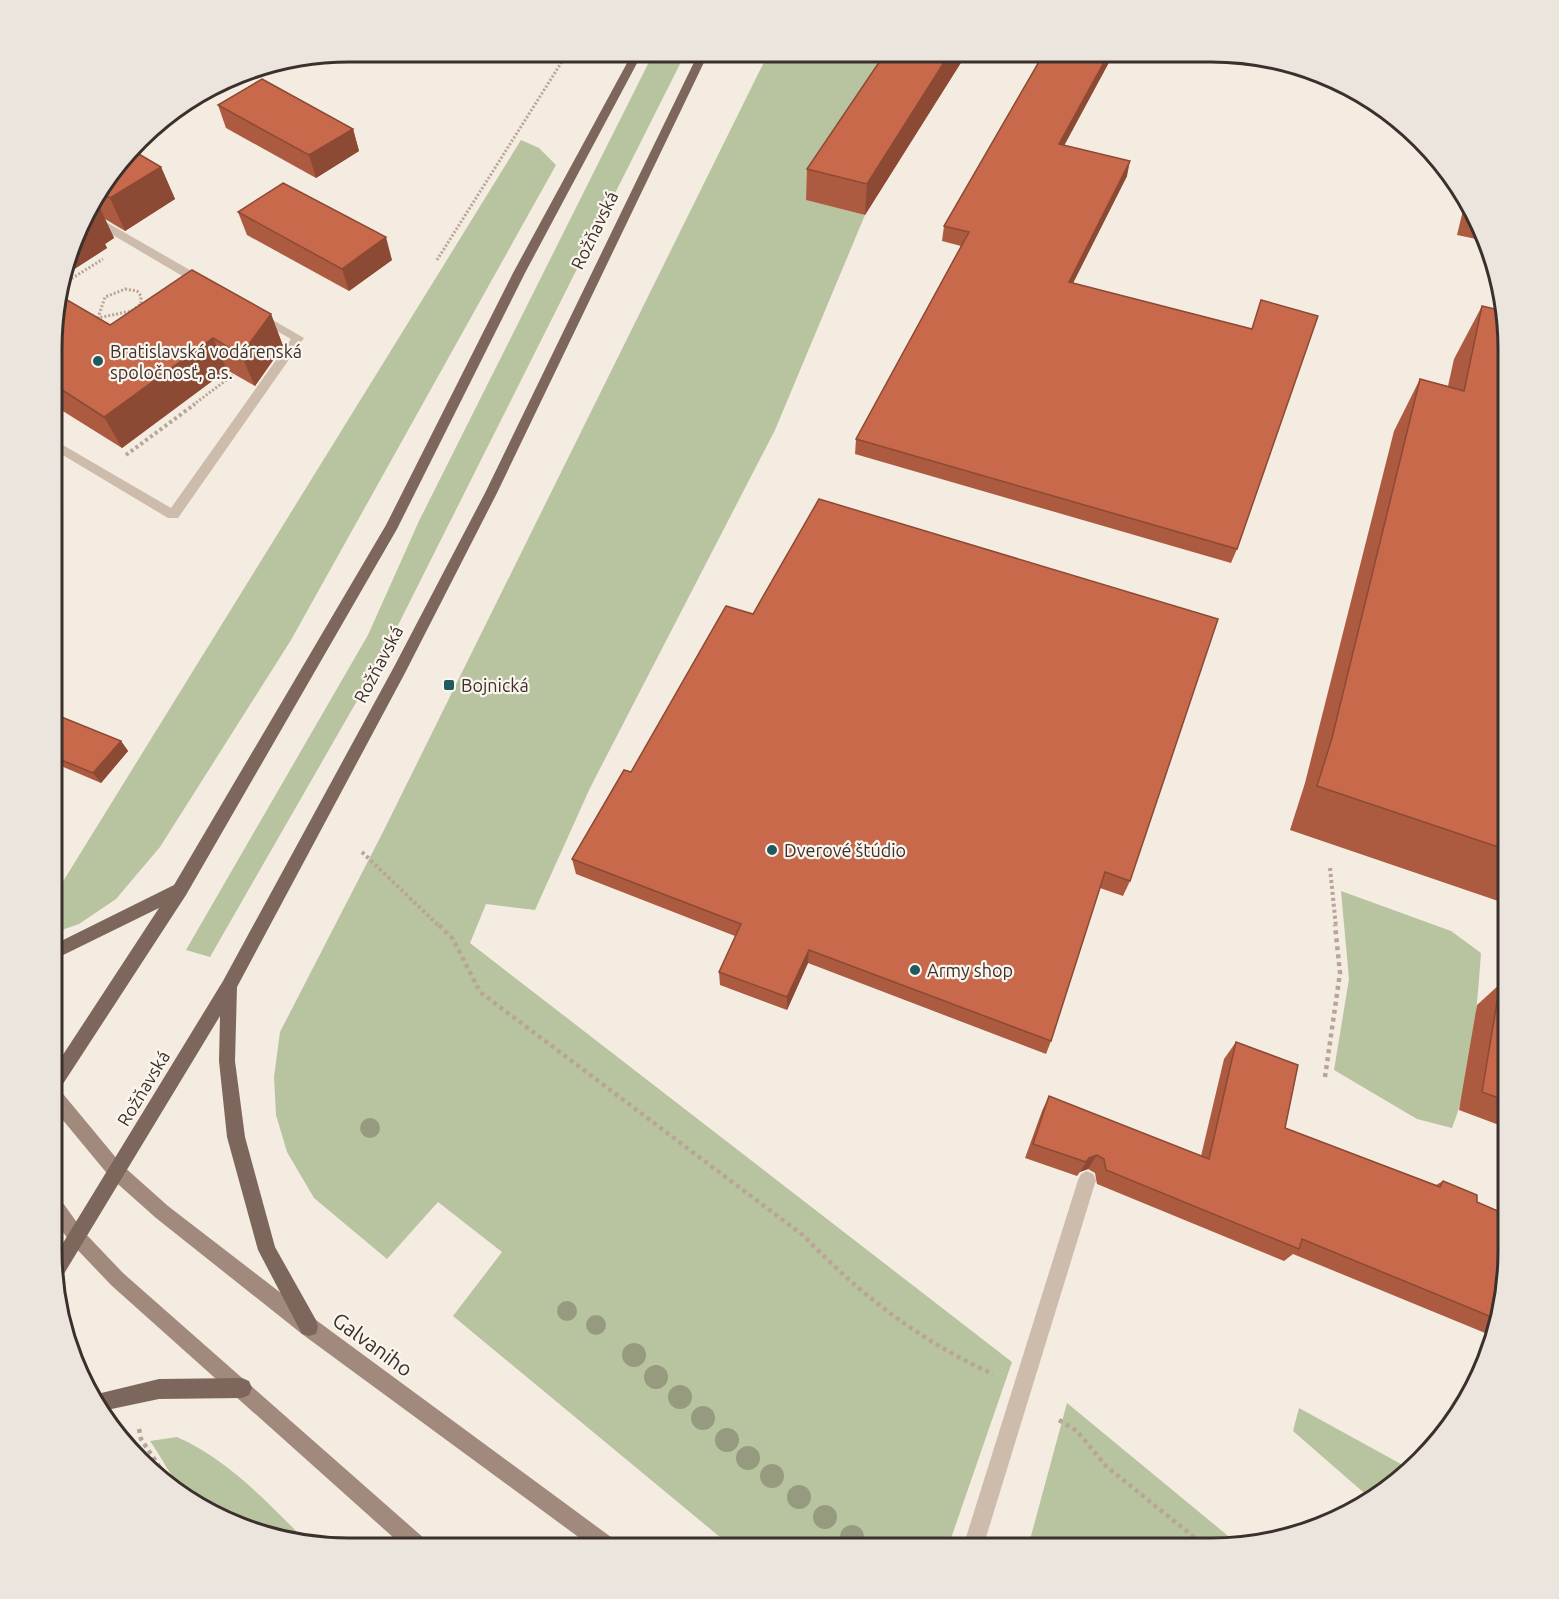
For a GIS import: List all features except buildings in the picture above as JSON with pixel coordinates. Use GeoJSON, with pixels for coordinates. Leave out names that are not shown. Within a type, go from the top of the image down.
{"type":"FeatureCollection","features":[{"type":"Feature","properties":{"kind":"main road"},"geometry":{"type":"LineString","coordinates":[[62,1070],[180,890],[392,526],[519,273],[633,62]]}},
{"type":"Feature","properties":{"kind":"main road","name":"Rožňavská"},"geometry":{"type":"LineString","coordinates":[[62,1261],[229,986],[491,493],[699,62]]}},
{"type":"Feature","properties":{"kind":"main road"},"geometry":{"type":"LineString","coordinates":[[62,949],[180,890]]}},
{"type":"Feature","properties":{"kind":"main road"},"geometry":{"type":"LineString","coordinates":[[229,986],[227,1061],[236,1137],[267,1250],[309,1327]]}},
{"type":"Feature","properties":{"kind":"main road","name":"Galvaniho"},"geometry":{"type":"LineString","coordinates":[[62,1107],[116,1171],[162,1212],[309,1327],[596,1538]]}},
{"type":"Feature","properties":{"kind":"main road"},"geometry":{"type":"LineString","coordinates":[[62,1217],[77,1237],[117,1279],[409,1538]]}},
{"type":"Feature","properties":{"kind":"main road"},"geometry":{"type":"LineString","coordinates":[[105,1401],[159,1389],[242,1388]]}},
{"type":"Feature","properties":{"kind":"lane"},"geometry":{"type":"LineString","coordinates":[[93,218],[218,292]]}},
{"type":"Feature","properties":{"kind":"lane"},"geometry":{"type":"LineString","coordinates":[[62,449],[173,515],[298,338],[248,309]]}},
{"type":"Feature","properties":{"kind":"lane"},"geometry":{"type":"LineString","coordinates":[[976,1538],[1087,1180]]}},
{"type":"Feature","properties":{"kind":"path"},"geometry":{"type":"LineString","coordinates":[[438,260],[562,62]]}},
{"type":"Feature","properties":{"kind":"path"},"geometry":{"type":"LineString","coordinates":[[70,280],[132,241]]}},
{"type":"Feature","properties":{"kind":"path"},"geometry":{"type":"LineString","coordinates":[[88,325],[98,318],[131,311],[141,304],[141,296],[137,291],[125,289],[114,292],[105,297],[98,318]]}},
{"type":"Feature","properties":{"kind":"path"},"geometry":{"type":"LineString","coordinates":[[124,456],[235,373]]}},
{"type":"Feature","properties":{"kind":"path"},"geometry":{"type":"LineString","coordinates":[[362,852],[453,939],[480,992],[804,1236],[834,1269],[888,1312],[962,1361],[1023,1386]]}},
{"type":"Feature","properties":{"kind":"path"},"geometry":{"type":"LineString","coordinates":[[1325,1077],[1340,973],[1330,868]]}},
{"type":"Feature","properties":{"kind":"path"},"geometry":{"type":"LineString","coordinates":[[1059,1420],[1077,1431],[1106,1466],[1195,1538]]}},
{"type":"Feature","properties":{"kind":"path"},"geometry":{"type":"LineString","coordinates":[[138,1425],[141,1439],[158,1465]]}},
{"type":"Feature","properties":{"kind":"green space"},"geometry":{"type":"Polygon","coordinates":[[[649,62],[681,62],[381,659],[210,957],[186,950],[368,635],[419,521],[649,62]]]}},
{"type":"Feature","properties":{"kind":"green space"},"geometry":{"type":"Polygon","coordinates":[[[764,62],[899,62],[807,200],[865,215],[775,430],[590,788],[535,910],[486,904],[470,943],[1012,1362],[951,1538],[721,1538],[453,1316],[502,1252],[438,1202],[387,1259],[314,1198],[287,1152],[276,1115],[274,1077],[280,1032],[383,832],[764,62]]]}},
{"type":"Feature","properties":{"kind":"green space"},"geometry":{"type":"Polygon","coordinates":[[[521,140],[539,148],[556,165],[291,640],[160,847],[116,899],[79,924],[62,930],[62,883],[521,140]]]}},
{"type":"Feature","properties":{"kind":"green space"},"geometry":{"type":"Polygon","coordinates":[[[1341,891],[1451,931],[1481,953],[1469,1065],[1459,1109],[1452,1128],[1417,1119],[1334,1070],[1349,979],[1341,891]]]}},
{"type":"Feature","properties":{"kind":"green space"},"geometry":{"type":"Polygon","coordinates":[[[1067,1403],[1229,1537],[1210,1538],[1030,1538],[1067,1403]]]}},
{"type":"Feature","properties":{"kind":"green space"},"geometry":{"type":"Polygon","coordinates":[[[1299,1408],[1402,1464],[1364,1493],[1293,1431],[1299,1408]]]}},
{"type":"Feature","properties":{"kind":"green space"},"geometry":{"type":"Polygon","coordinates":[[[177,1437],[196,1446],[248,1484],[298,1533],[274,1528],[239,1516],[205,1499],[174,1478],[150,1441],[177,1437]]]}},
{"type":"Feature","properties":{"kind":"place","name":"Bratislavská vodárenská spoločnosť, a.s."},"geometry":{"type":"Point","coordinates":[98,361]}},
{"type":"Feature","properties":{"kind":"place","name":"Bojnická"},"geometry":{"type":"Point","coordinates":[449,685]}},
{"type":"Feature","properties":{"kind":"place","name":"Dverové štúdio"},"geometry":{"type":"Point","coordinates":[772,850]}},
{"type":"Feature","properties":{"kind":"place","name":"Army shop"},"geometry":{"type":"Point","coordinates":[915,970]}}]}
